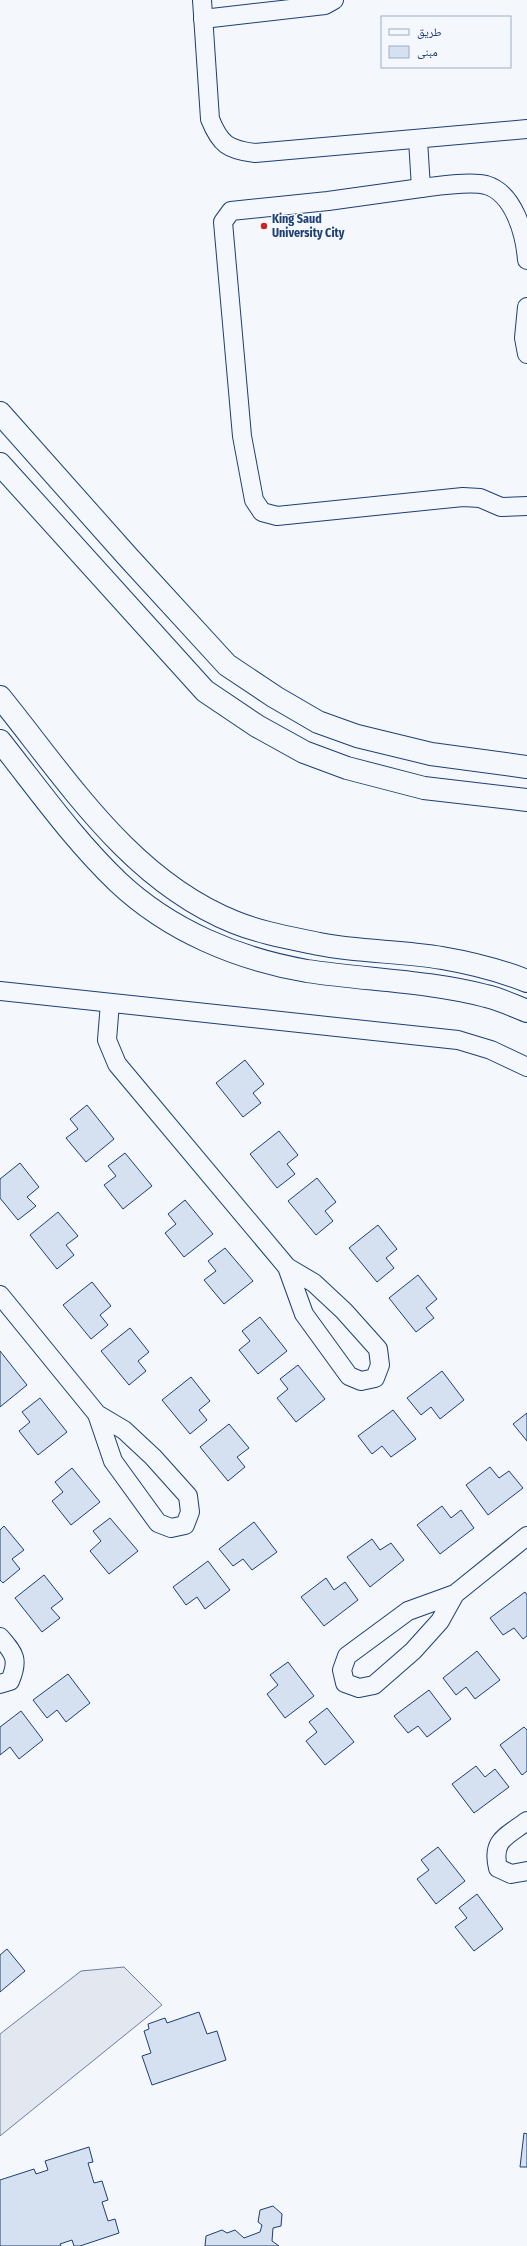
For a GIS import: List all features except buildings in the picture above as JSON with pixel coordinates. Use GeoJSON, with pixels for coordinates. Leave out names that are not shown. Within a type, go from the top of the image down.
{"type":"FeatureCollection","features":[{"type":"Feature","properties":{"kind":"main road"},"geometry":{"type":"LineString","coordinates":[[0,413],[128,557],[227,665],[275,697],[318,722],[357,736],[431,754],[527,767]]}},
{"type":"Feature","properties":{"kind":"main road"},"geometry":{"type":"LineString","coordinates":[[0,464],[205,691],[257,726],[304,752],[347,768],[424,788],[527,800]]}},
{"type":"Feature","properties":{"kind":"main road"},"geometry":{"type":"LineString","coordinates":[[0,697],[96,817],[125,848],[156,877],[201,906],[234,922],[264,932],[321,944],[441,958],[492,968],[527,980]]}},
{"type":"Feature","properties":{"kind":"main road"},"geometry":{"type":"LineString","coordinates":[[0,742],[76,836],[119,882],[149,908],[201,939],[251,959],[307,971],[455,989],[488,996],[527,1011]]}},
{"type":"Feature","properties":{"kind":"street"},"geometry":{"type":"LineString","coordinates":[[202,0],[210,119],[216,133],[225,145],[238,152],[255,154],[527,129]]}},
{"type":"Feature","properties":{"kind":"street"},"geometry":{"type":"LineString","coordinates":[[203,19],[325,5],[334,0]]}},
{"type":"Feature","properties":{"kind":"street"},"geometry":{"type":"LineString","coordinates":[[418,140],[421,188]]}},
{"type":"Feature","properties":{"kind":"street"},"geometry":{"type":"LineString","coordinates":[[527,260],[526,250],[514,211],[505,197],[486,185],[450,184],[328,201],[231,211],[223,222],[242,436],[254,500],[262,512],[277,516],[463,496],[480,498],[501,507],[527,506]]}},
{"type":"Feature","properties":{"kind":"street"},"geometry":{"type":"LineString","coordinates":[[527,307],[524,338],[527,354]]}},
{"type":"Feature","properties":{"kind":"street"},"geometry":{"type":"LineString","coordinates":[[0,991],[458,1040],[491,1050],[527,1067]]}},
{"type":"Feature","properties":{"kind":"street"},"geometry":{"type":"LineString","coordinates":[[110,1003],[107,1040],[117,1064],[287,1267],[314,1283],[344,1310],[378,1349],[380,1365],[375,1378],[361,1381],[349,1376],[304,1314],[287,1267]]}},
{"type":"Feature","properties":{"kind":"street"},"geometry":{"type":"LineString","coordinates":[[0,1295],[97,1414],[114,1461],[158,1523],[171,1528],[185,1525],[190,1512],[188,1496],[153,1457],[124,1430],[97,1414]]}},
{"type":"Feature","properties":{"kind":"street"},"geometry":{"type":"LineString","coordinates":[[455,1594],[440,1621],[413,1651],[374,1685],[359,1688],[345,1683],[342,1670],[347,1656],[408,1611],[455,1594],[527,1536]]}},
{"type":"Feature","properties":{"kind":"street"},"geometry":{"type":"LineString","coordinates":[[0,1637],[13,1652],[16,1668],[10,1681],[0,1684]]}},
{"type":"Feature","properties":{"kind":"street"},"geometry":{"type":"LineString","coordinates":[[527,1821],[499,1842],[495,1855],[498,1868],[512,1874],[527,1871]]}},
{"type":"Feature","properties":{"kind":"shaded area"},"geometry":{"type":"Polygon","coordinates":[[[124,1967],[162,2005],[0,2136],[0,2034],[81,1971],[124,1967]]]}},
{"type":"Feature","properties":{"kind":"place","name":"King Saud University City"},"geometry":{"type":"Point","coordinates":[264,226]}}]}
